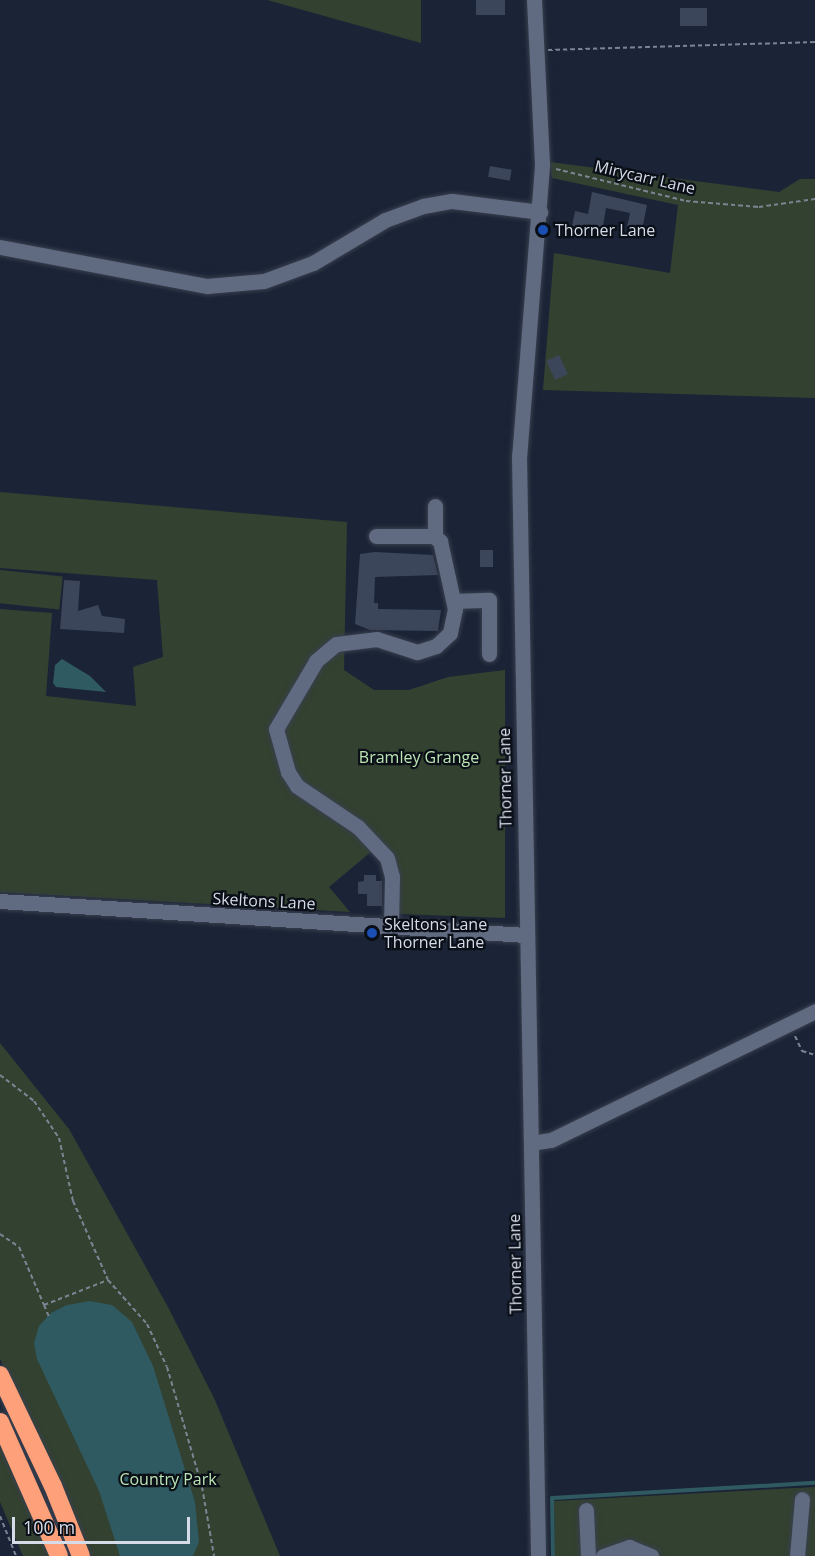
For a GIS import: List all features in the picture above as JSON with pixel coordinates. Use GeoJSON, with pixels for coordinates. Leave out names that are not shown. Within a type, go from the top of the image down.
{"type":"FeatureCollection","features":[{"type":"Feature","properties":{"kind":"highway"},"geometry":{"type":"LineString","coordinates":[[0,1375],[53,1486],[81,1556]]}},
{"type":"Feature","properties":{"kind":"highway"},"geometry":{"type":"LineString","coordinates":[[0,1422],[59,1556]]}},
{"type":"Feature","properties":{"kind":"street","name":"Thorner Lane"},"geometry":{"type":"LineString","coordinates":[[534,0],[542,166],[519,456],[538,1556]]}},
{"type":"Feature","properties":{"kind":"street"},"geometry":{"type":"LineString","coordinates":[[0,247],[207,285],[274,278],[313,263],[385,220],[423,206],[452,201],[540,212]]}},
{"type":"Feature","properties":{"kind":"street"},"geometry":{"type":"LineString","coordinates":[[391,927],[392,877],[387,858],[358,827],[297,786],[288,772],[276,729],[310,671],[328,648],[344,641],[369,638],[408,652],[427,650],[450,633],[453,597],[441,544],[435,537],[435,506]]}},
{"type":"Feature","properties":{"kind":"street"},"geometry":{"type":"LineString","coordinates":[[376,536],[435,537]]}},
{"type":"Feature","properties":{"kind":"street"},"geometry":{"type":"LineString","coordinates":[[453,597],[480,592]]}},
{"type":"Feature","properties":{"kind":"street"},"geometry":{"type":"LineString","coordinates":[[453,597],[489,600],[489,654]]}},
{"type":"Feature","properties":{"kind":"street","name":"Skeltons Lane"},"geometry":{"type":"LineString","coordinates":[[0,902],[526,935]]}},
{"type":"Feature","properties":{"kind":"street"},"geometry":{"type":"LineString","coordinates":[[531,1143],[551,1140],[815,1011]]}},
{"type":"Feature","properties":{"kind":"street"},"geometry":{"type":"LineString","coordinates":[[797,1556],[802,1499]]}},
{"type":"Feature","properties":{"kind":"street"},"geometry":{"type":"LineString","coordinates":[[586,1510],[588,1556]]}},
{"type":"Feature","properties":{"kind":"street"},"geometry":{"type":"LineString","coordinates":[[603,1556],[630,1547],[651,1556]]}},
{"type":"Feature","properties":{"kind":"path"},"geometry":{"type":"LineString","coordinates":[[537,51],[815,42]]}},
{"type":"Feature","properties":{"kind":"path","name":"Mirycarr Lane"},"geometry":{"type":"LineString","coordinates":[[542,166],[686,201],[759,207],[815,199]]}},
{"type":"Feature","properties":{"kind":"path"},"geometry":{"type":"LineString","coordinates":[[789,1024],[802,1051],[815,1055]]}},
{"type":"Feature","properties":{"kind":"path"},"geometry":{"type":"LineString","coordinates":[[0,1075],[34,1101],[58,1138],[73,1201],[108,1280],[147,1324],[167,1367],[202,1487],[214,1556]]}},
{"type":"Feature","properties":{"kind":"path"},"geometry":{"type":"LineString","coordinates":[[0,1234],[19,1247],[50,1319]]}},
{"type":"Feature","properties":{"kind":"path"},"geometry":{"type":"LineString","coordinates":[[44,1305],[108,1280]]}},
{"type":"Feature","properties":{"kind":"path"},"geometry":{"type":"LineString","coordinates":[[0,1516],[16,1556]]}},
{"type":"Feature","properties":{"kind":"green space"},"geometry":{"type":"Polygon","coordinates":[[[267,0],[421,0],[421,43],[267,0]]]}},
{"type":"Feature","properties":{"kind":"green space"},"geometry":{"type":"Polygon","coordinates":[[[550,162],[779,192],[800,179],[815,179],[815,398],[543,390],[554,253],[670,273],[678,205],[552,178],[550,162]]]}},
{"type":"Feature","properties":{"kind":"green space","name":"Bramley Grange"},"geometry":{"type":"Polygon","coordinates":[[[0,492],[347,522],[344,670],[374,690],[409,690],[448,677],[505,670],[505,918],[398,914],[383,863],[372,851],[329,887],[350,912],[0,892],[0,609],[52,613],[46,696],[136,706],[133,667],[163,657],[157,580],[0,568],[0,492]]]}},
{"type":"Feature","properties":{"kind":"green space"},"geometry":{"type":"Polygon","coordinates":[[[0,570],[63,577],[59,609],[0,603],[0,570]]]}},
{"type":"Feature","properties":{"kind":"green space","name":"Country Park"},"geometry":{"type":"Polygon","coordinates":[[[0,1043],[69,1129],[168,1307],[214,1398],[280,1556],[87,1556],[38,1436],[0,1359],[0,1043]]]}},
{"type":"Feature","properties":{"kind":"green space"},"geometry":{"type":"Polygon","coordinates":[[[0,1437],[51,1556],[23,1556],[0,1502],[0,1437]]]}},
{"type":"Feature","properties":{"kind":"green space"},"geometry":{"type":"Polygon","coordinates":[[[815,1487],[815,1556],[555,1556],[554,1501],[815,1487]]]}},
{"type":"Feature","properties":{"kind":"shaded area"},"geometry":{"type":"Polygon","coordinates":[[[62,659],[90,676],[106,692],[56,687],[53,683],[55,665],[62,659]]]}},
{"type":"Feature","properties":{"kind":"shaded area"},"geometry":{"type":"Polygon","coordinates":[[[90,1301],[112,1305],[132,1322],[153,1366],[195,1502],[199,1542],[193,1556],[120,1556],[99,1491],[37,1359],[34,1343],[39,1326],[51,1313],[67,1305],[90,1301]]]}},
{"type":"Feature","properties":{"kind":"building"},"geometry":{"type":"Polygon","coordinates":[[[476,0],[505,0],[505,15],[476,15],[476,0]]]}},
{"type":"Feature","properties":{"kind":"building"},"geometry":{"type":"Polygon","coordinates":[[[680,8],[707,8],[707,26],[680,26],[680,8]]]}},
{"type":"Feature","properties":{"kind":"building"},"geometry":{"type":"Polygon","coordinates":[[[490,166],[512,170],[510,181],[488,177],[490,166]]]}},
{"type":"Feature","properties":{"kind":"building"},"geometry":{"type":"Polygon","coordinates":[[[592,192],[647,205],[642,230],[627,227],[630,213],[606,208],[602,232],[572,226],[575,211],[588,214],[592,192]]]}},
{"type":"Feature","properties":{"kind":"building"},"geometry":{"type":"Polygon","coordinates":[[[559,355],[568,374],[555,380],[546,361],[559,355]]]}},
{"type":"Feature","properties":{"kind":"building"},"geometry":{"type":"Polygon","coordinates":[[[480,550],[493,550],[493,567],[480,567],[480,550]]]}},
{"type":"Feature","properties":{"kind":"building"},"geometry":{"type":"Polygon","coordinates":[[[375,552],[433,555],[438,575],[375,577],[374,603],[378,603],[378,609],[441,610],[438,631],[370,630],[355,624],[360,554],[375,552]]]}},
{"type":"Feature","properties":{"kind":"building"},"geometry":{"type":"Polygon","coordinates":[[[64,580],[80,581],[78,611],[98,605],[102,616],[125,619],[124,633],[60,629],[64,580]]]}},
{"type":"Feature","properties":{"kind":"building"},"geometry":{"type":"Polygon","coordinates":[[[364,875],[376,875],[376,881],[382,881],[382,906],[367,906],[367,894],[358,894],[358,882],[364,881],[364,875]]]}},
{"type":"Feature","properties":{"kind":"waterway"},"geometry":{"type":"LineString","coordinates":[[553,1556],[552,1498],[815,1483]]}},
{"type":"Feature","properties":{"kind":"place","name":"Thorner Lane"},"geometry":{"type":"Point","coordinates":[543,230]}},
{"type":"Feature","properties":{"kind":"place","name":"Skeltons Lane Thorner Lane"},"geometry":{"type":"Point","coordinates":[372,933]}}]}
